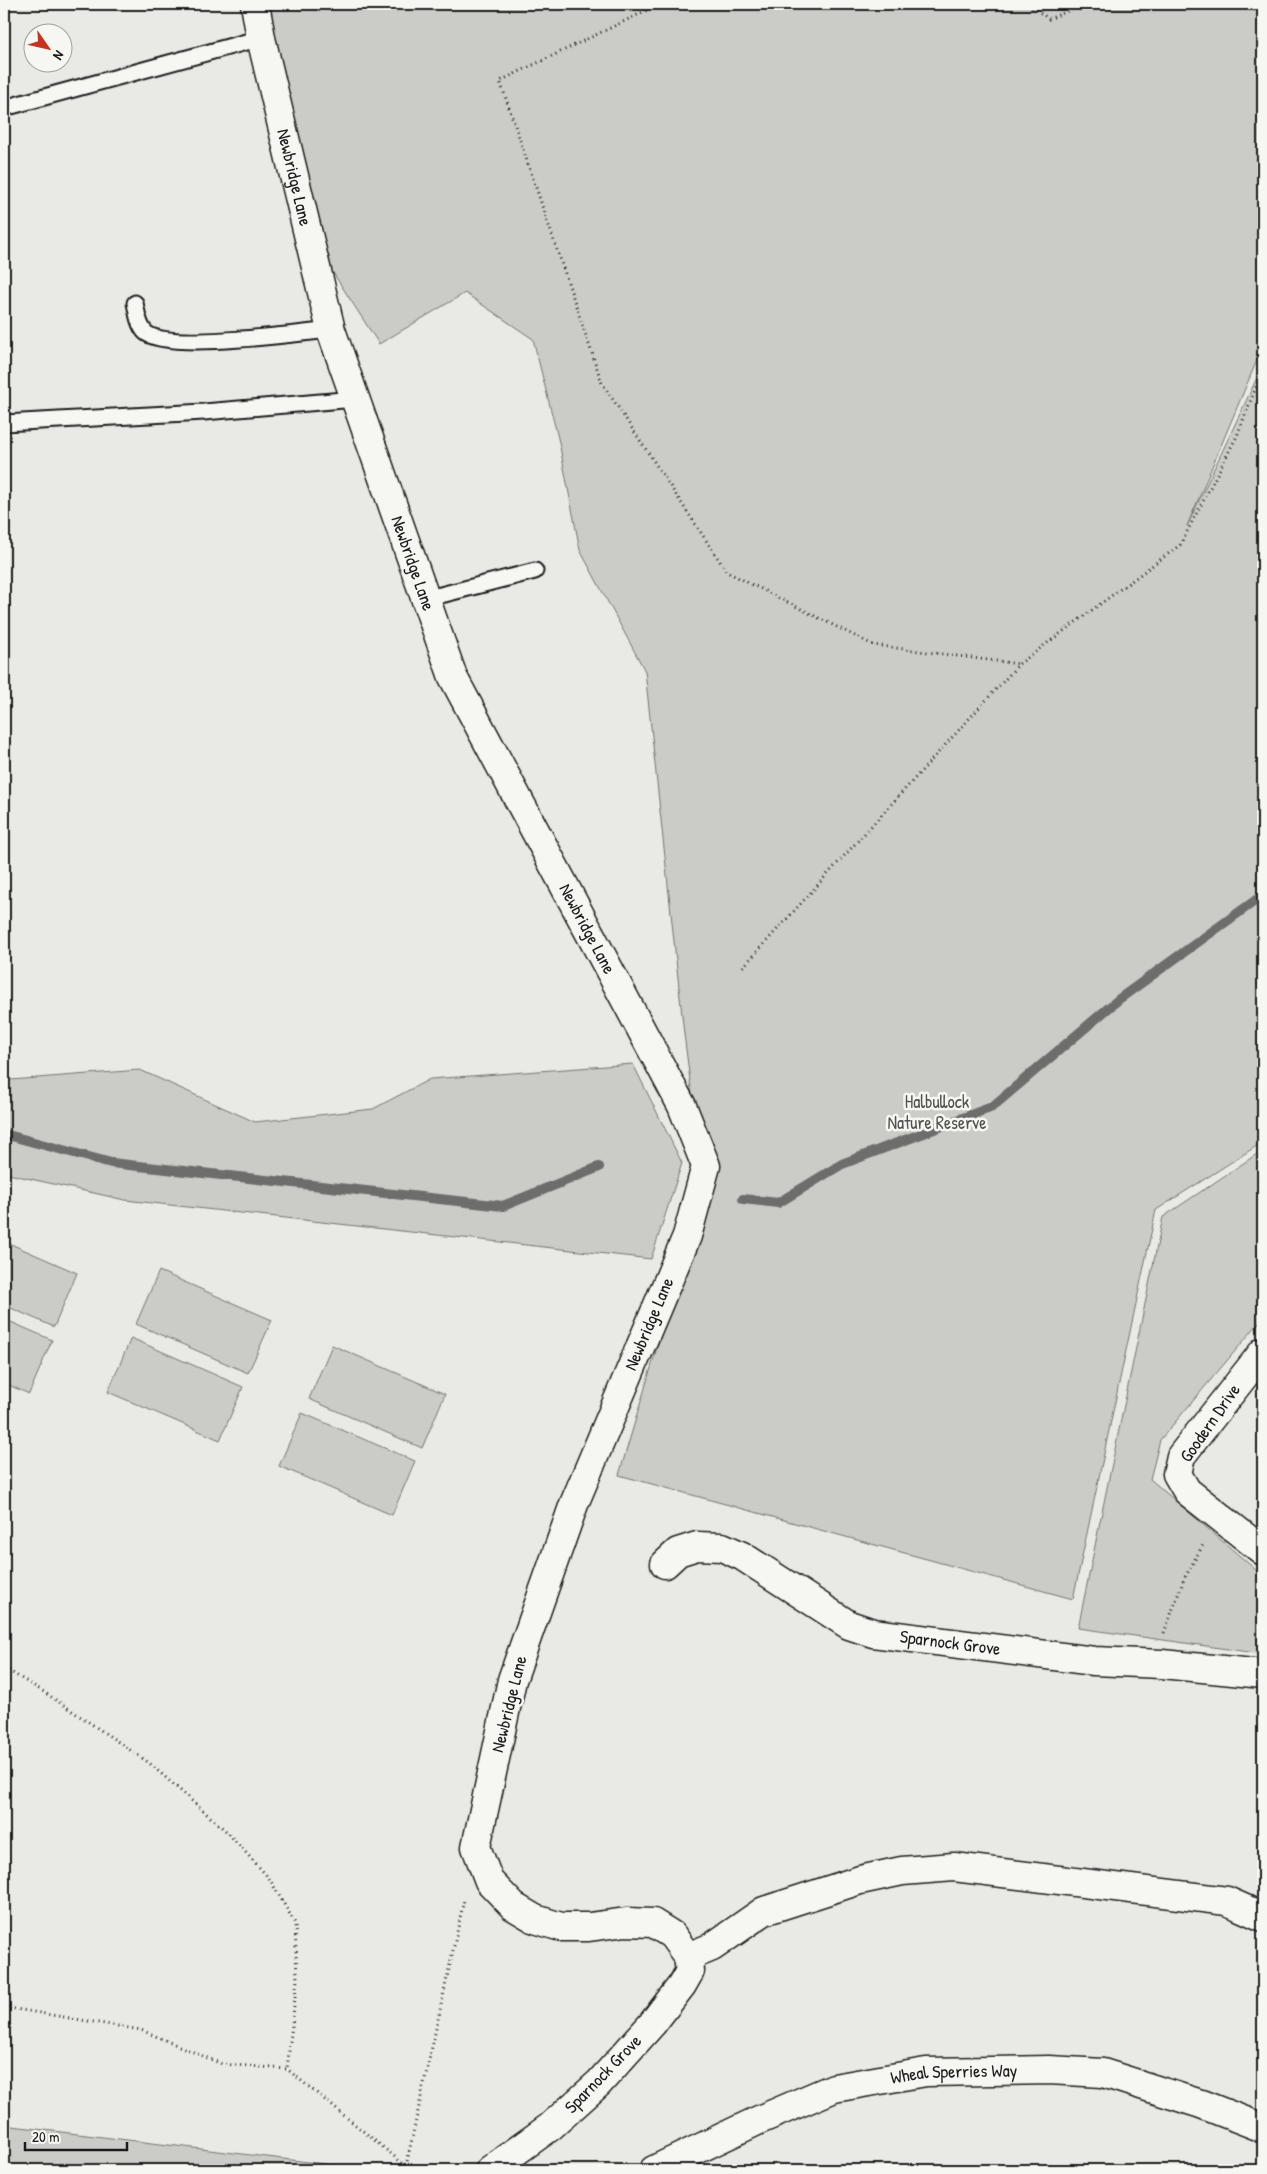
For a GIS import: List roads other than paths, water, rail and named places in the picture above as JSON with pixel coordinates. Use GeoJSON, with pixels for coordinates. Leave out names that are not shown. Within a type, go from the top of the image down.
{"type":"FeatureCollection","features":[{"type":"Feature","properties":{"kind":"street","name":"Newbridge Lane"},"geometry":{"type":"LineString","coordinates":[[255,4],[261,38],[332,330],[453,677],[682,1106],[706,1166],[687,1236],[574,1504],[512,1680],[476,1847],[489,1881],[514,1906],[535,1919],[561,1926],[589,1927],[626,1922],[653,1923],[672,1935],[688,1957]]}},
{"type":"Feature","properties":{"kind":"street","name":"Goodern Drive"},"geometry":{"type":"LineString","coordinates":[[1263,1352],[1181,1456],[1177,1474],[1187,1491],[1263,1552]]}},
{"type":"Feature","properties":{"kind":"street","name":"Sparnock Grove"},"geometry":{"type":"LineString","coordinates":[[665,1564],[678,1552],[697,1546],[722,1547],[742,1556],[849,1626],[873,1633],[1094,1661],[1156,1664],[1263,1674]]}},
{"type":"Feature","properties":{"kind":"street"},"geometry":{"type":"LineString","coordinates":[[688,1957],[712,1947],[764,1911],[860,1880],[902,1871],[954,1867],[1109,1888],[1227,1901],[1263,1917]]}},
{"type":"Feature","properties":{"kind":"street","name":"Sparnock Grove"},"geometry":{"type":"LineString","coordinates":[[502,2167],[599,2084],[652,2024],[682,1985],[690,1970],[688,1957]]}},
{"type":"Feature","properties":{"kind":"street","name":"Wheal Sperries Way"},"geometry":{"type":"LineString","coordinates":[[654,2170],[759,2120],[834,2088],[926,2072],[1049,2070],[1103,2073],[1201,2104],[1263,2128]]}},
{"type":"Feature","properties":{"kind":"lane"},"geometry":{"type":"LineString","coordinates":[[4,108],[261,38]]}},
{"type":"Feature","properties":{"kind":"lane"},"geometry":{"type":"LineString","coordinates":[[136,303],[139,320],[145,331],[164,340],[221,340],[332,330]]}},
{"type":"Feature","properties":{"kind":"lane"},"geometry":{"type":"LineString","coordinates":[[4,423],[204,412],[355,399]]}},
{"type":"Feature","properties":{"kind":"lane"},"geometry":{"type":"LineString","coordinates":[[426,599],[535,571]]}},
{"type":"Feature","properties":{"kind":"waterway"},"geometry":{"type":"LineString","coordinates":[[743,1199],[778,1203],[842,1164],[992,1107],[1119,999],[1263,895]]}},
{"type":"Feature","properties":{"kind":"waterway"},"geometry":{"type":"LineString","coordinates":[[4,1134],[111,1163],[503,1206],[599,1167]]}},
{"type":"Feature","properties":{"kind":"park label","name":"Halbullock Nature Reserve"},"geometry":{"type":"Point","coordinates":[937,1112]}}]}
